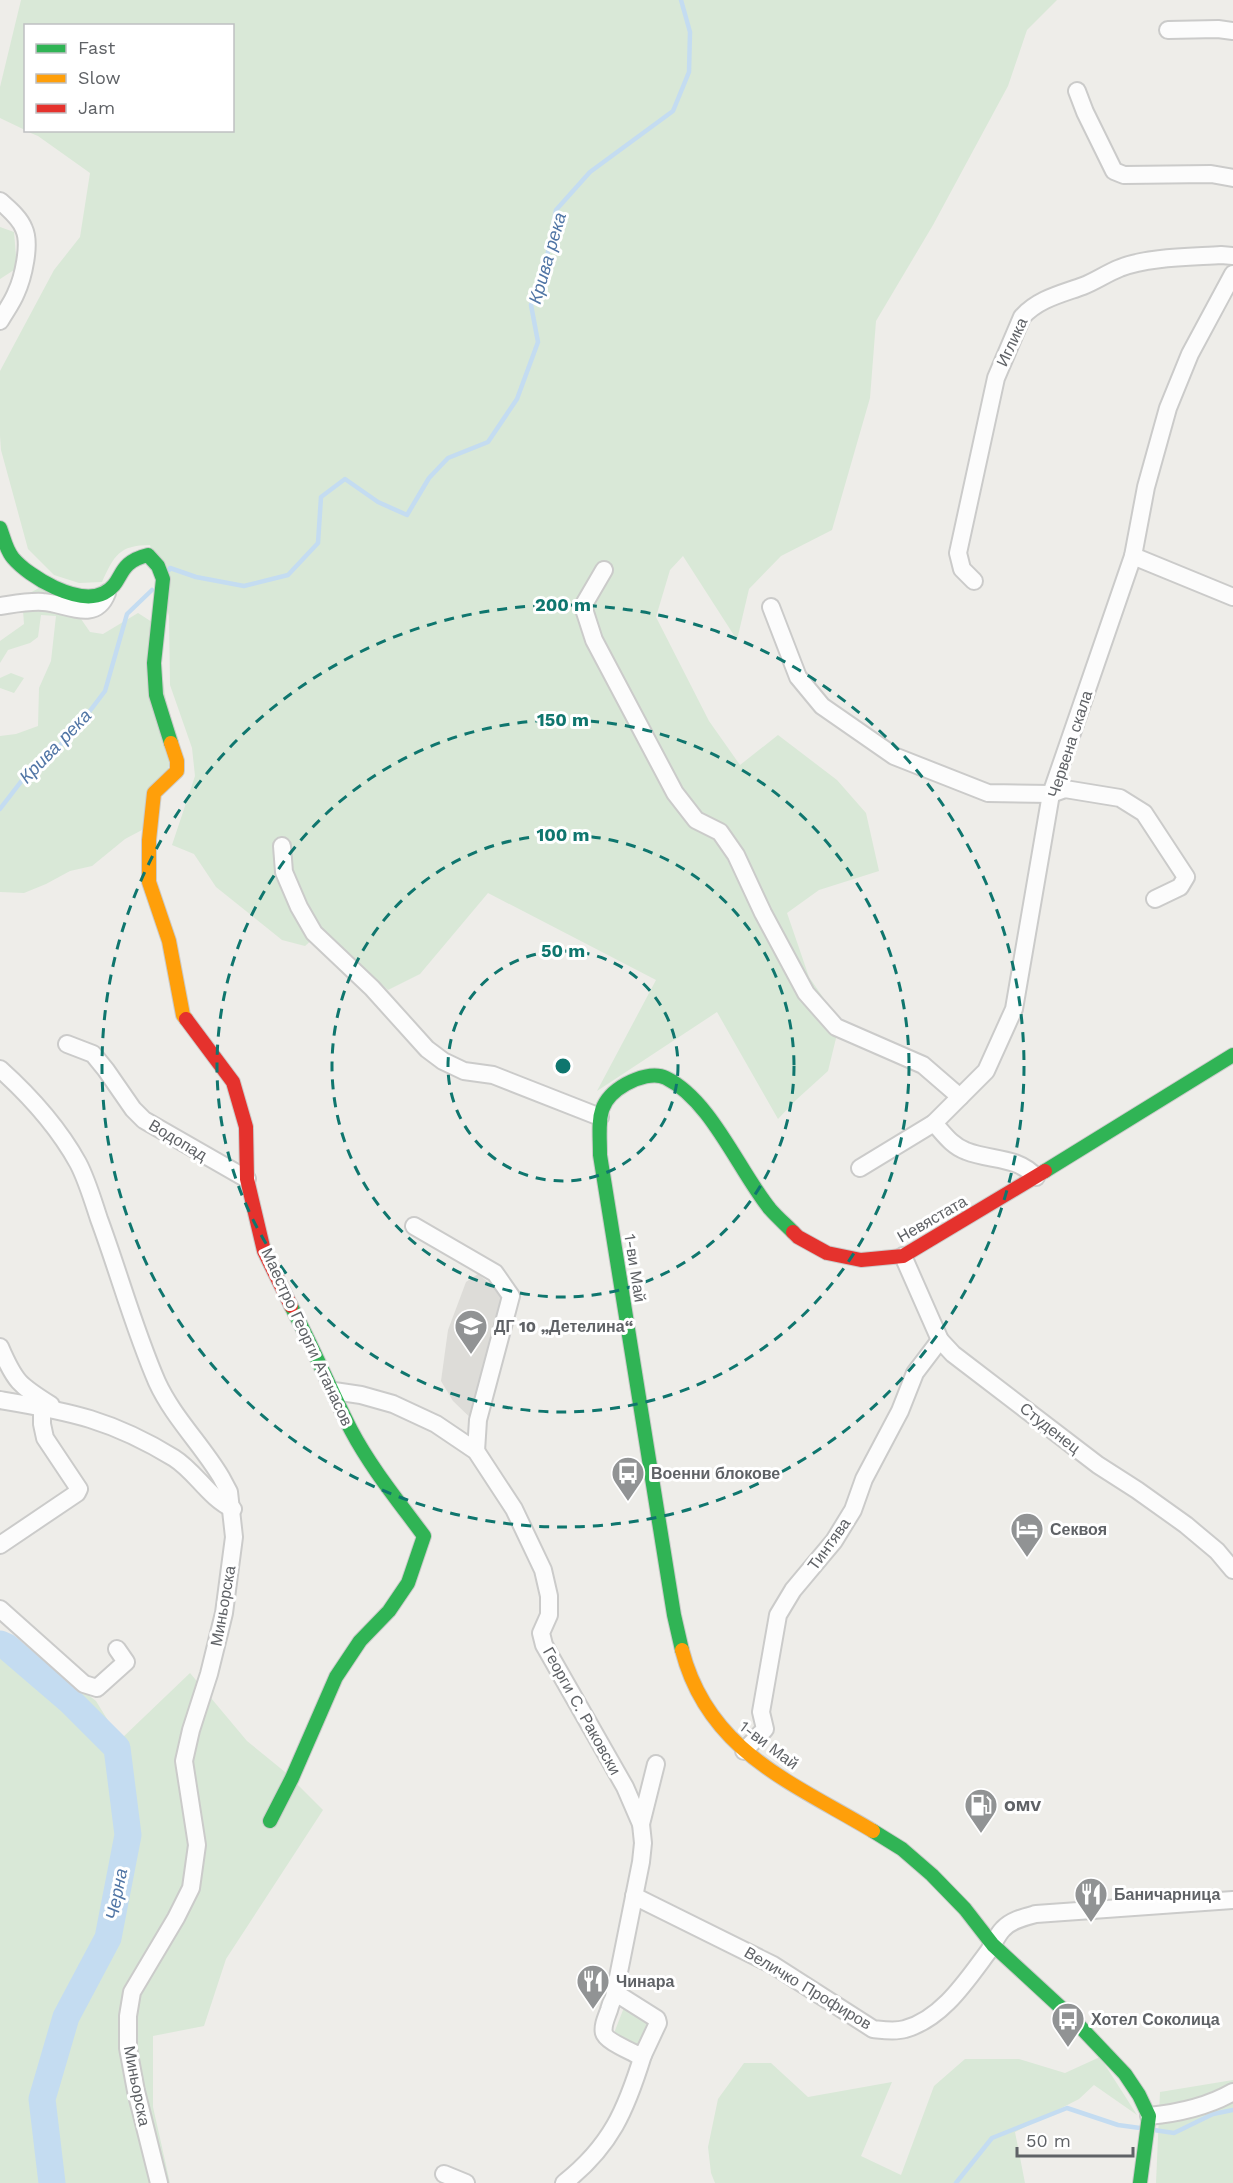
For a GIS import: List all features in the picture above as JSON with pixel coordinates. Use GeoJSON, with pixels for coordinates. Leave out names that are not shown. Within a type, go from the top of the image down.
{"type":"FeatureCollection","features":[{"type":"Feature","properties":{"kind":"street"},"geometry":{"type":"LineString","coordinates":[[1168,30],[1233,31]]}},
{"type":"Feature","properties":{"kind":"street"},"geometry":{"type":"LineString","coordinates":[[1077,91],[1114,171],[1124,175],[1211,174],[1233,178]]}},
{"type":"Feature","properties":{"kind":"street"},"geometry":{"type":"LineString","coordinates":[[0,201],[25,230],[27,241],[25,263],[16,293],[0,321]]}},
{"type":"Feature","properties":{"kind":"street","name":"Иглика"},"geometry":{"type":"LineString","coordinates":[[974,581],[963,569],[958,553],[996,378],[1022,317],[1029,309],[1044,300],[1089,284],[1121,267],[1144,262],[1221,255],[1233,256]]}},
{"type":"Feature","properties":{"kind":"street","name":"Червена скала"},"geometry":{"type":"LineString","coordinates":[[860,1168],[934,1123],[986,1071],[1014,1009],[1051,794],[1133,556],[1146,487],[1168,408],[1190,354],[1233,274]]}},
{"type":"Feature","properties":{"kind":"street"},"geometry":{"type":"LineString","coordinates":[[0,528],[11,556],[26,571],[45,584],[90,596],[103,594],[108,589]]}},
{"type":"Feature","properties":{"kind":"street","name":"Маестро Георги Атанасов"},"geometry":{"type":"LineString","coordinates":[[108,589],[130,560],[148,555],[156,560],[163,579],[154,663],[156,695],[177,761],[177,771],[154,793],[149,840],[149,882],[169,941],[183,1015],[233,1082],[242,1108],[246,1127],[247,1179],[264,1251],[290,1307],[310,1341],[351,1430],[365,1454],[424,1536],[408,1583],[389,1611],[360,1641],[336,1677],[292,1778],[270,1821]]}},
{"type":"Feature","properties":{"kind":"street"},"geometry":{"type":"LineString","coordinates":[[1133,556],[1233,597]]}},
{"type":"Feature","properties":{"kind":"street"},"geometry":{"type":"LineString","coordinates":[[604,570],[583,606],[594,640],[675,793],[696,819],[720,832],[736,855],[806,993],[836,1026],[923,1065],[960,1097]]}},
{"type":"Feature","properties":{"kind":"street"},"geometry":{"type":"LineString","coordinates":[[0,606],[46,602],[77,610],[88,610],[101,602],[108,589]]}},
{"type":"Feature","properties":{"kind":"street"},"geometry":{"type":"LineString","coordinates":[[771,606],[798,677],[822,706],[894,756],[988,793],[1051,794],[1065,789],[1120,798],[1144,813],[1185,877],[1180,887],[1155,899]]}},
{"type":"Feature","properties":{"kind":"street"},"geometry":{"type":"LineString","coordinates":[[282,846],[285,872],[299,907],[314,933],[372,988],[427,1049],[443,1061],[464,1071],[493,1075],[600,1117]]}},
{"type":"Feature","properties":{"kind":"street","name":"Водопад"},"geometry":{"type":"LineString","coordinates":[[67,1044],[93,1054],[129,1103],[144,1119],[247,1179]]}},
{"type":"Feature","properties":{"kind":"street","name":"Невястата"},"geometry":{"type":"LineString","coordinates":[[600,1155],[600,1117],[605,1101],[616,1090],[646,1076],[664,1077],[686,1091],[712,1121],[770,1209],[798,1237],[826,1253],[861,1260],[903,1256],[1233,1055]]}},
{"type":"Feature","properties":{"kind":"street","name":"Миньорска"},"geometry":{"type":"LineString","coordinates":[[0,1069],[45,1114],[79,1166],[118,1270],[139,1340],[159,1386],[216,1467],[229,1492],[233,1509],[234,1537],[224,1613],[184,1761],[197,1845],[191,1888],[132,1992],[128,2016],[128,2048],[136,2091],[159,2183]]}},
{"type":"Feature","properties":{"kind":"street"},"geometry":{"type":"LineString","coordinates":[[934,1123],[951,1142],[966,1151],[1015,1162],[1028,1168],[1036,1177]]}},
{"type":"Feature","properties":{"kind":"street","name":"1-ви Май"},"geometry":{"type":"LineString","coordinates":[[600,1155],[674,1615],[687,1670],[701,1701],[724,1732],[773,1772],[909,1854],[946,1890],[993,1945],[1070,2016],[1125,2074],[1149,2116]]}},
{"type":"Feature","properties":{"kind":"street"},"geometry":{"type":"LineString","coordinates":[[414,1226],[495,1273],[511,1296],[478,1420],[476,1451]]}},
{"type":"Feature","properties":{"kind":"street","name":"Студенец"},"geometry":{"type":"LineString","coordinates":[[903,1256],[940,1340],[953,1354],[1098,1465],[1186,1525],[1217,1551],[1233,1570]]}},
{"type":"Feature","properties":{"kind":"street","name":"Тинтява"},"geometry":{"type":"LineString","coordinates":[[744,1750],[765,1729],[761,1712],[778,1615],[793,1590],[834,1541],[853,1510],[864,1479],[900,1411],[915,1373],[940,1340]]}},
{"type":"Feature","properties":{"kind":"street"},"geometry":{"type":"LineString","coordinates":[[0,1347],[22,1387],[64,1413]]}},
{"type":"Feature","properties":{"kind":"street","name":"Георги С. Раковски"},"geometry":{"type":"LineString","coordinates":[[334,1391],[362,1395],[393,1404],[436,1424],[476,1451],[514,1509],[543,1570],[549,1596],[549,1615],[541,1633],[544,1645],[625,1787],[641,1824],[643,1844],[634,1896],[615,1996],[603,2028],[604,2034],[609,2039],[639,2056],[643,2055]]}},
{"type":"Feature","properties":{"kind":"street"},"geometry":{"type":"LineString","coordinates":[[0,1400],[90,1419],[120,1430],[175,1459],[195,1474],[218,1500],[233,1509]]}},
{"type":"Feature","properties":{"kind":"street"},"geometry":{"type":"LineString","coordinates":[[0,1545],[77,1493],[79,1489],[45,1438],[42,1408]]}},
{"type":"Feature","properties":{"kind":"street"},"geometry":{"type":"LineString","coordinates":[[0,1609],[84,1684],[97,1688],[126,1662],[117,1648]]}},
{"type":"Feature","properties":{"kind":"street"},"geometry":{"type":"LineString","coordinates":[[641,1824],[656,1764]]}},
{"type":"Feature","properties":{"kind":"street","name":"Величко Профиров"},"geometry":{"type":"LineString","coordinates":[[634,1896],[773,1965],[873,2029],[905,2029],[938,2011],[952,1998],[1003,1929],[1019,1919],[1036,1914],[1233,1900]]}},
{"type":"Feature","properties":{"kind":"street"},"geometry":{"type":"LineString","coordinates":[[564,2183],[600,2150],[624,2110],[657,2023],[657,2019],[619,1995],[615,1996]]}},
{"type":"Feature","properties":{"kind":"street"},"geometry":{"type":"LineString","coordinates":[[1140,2183],[1149,2116],[1182,2112],[1233,2092]]}},
{"type":"Feature","properties":{"kind":"street"},"geometry":{"type":"LineString","coordinates":[[444,2174],[466,2183]]}},
{"type":"Feature","properties":{"kind":"shaded area","name":"ДГ 10 „Детелина“"},"geometry":{"type":"Polygon","coordinates":[[[478,1274],[510,1300],[479,1426],[453,1401],[441,1381],[448,1330],[466,1282],[478,1274]]]}},
{"type":"Feature","properties":{"kind":"green space"},"geometry":{"type":"Polygon","coordinates":[[[21,0],[1057,0],[1027,30],[1008,86],[933,225],[876,321],[870,398],[832,530],[781,556],[749,589],[737,640],[683,556],[670,570],[656,617],[709,721],[740,765],[778,735],[837,780],[866,813],[879,871],[819,890],[787,913],[809,977],[840,1022],[828,1071],[778,1119],[717,1012],[597,1091],[656,980],[488,893],[420,974],[388,990],[322,931],[305,946],[282,940],[216,887],[194,854],[172,845],[195,776],[192,748],[170,685],[169,616],[150,545],[124,550],[114,559],[102,582],[79,583],[54,575],[28,549],[1,450],[0,371],[54,270],[80,237],[90,173],[38,136],[28,132],[234,132],[234,24],[24,24],[24,130],[0,118],[0,87],[21,0]]]}},
{"type":"Feature","properties":{"kind":"green space"},"geometry":{"type":"Polygon","coordinates":[[[0,227],[14,232],[17,268],[0,279],[0,227]]]}},
{"type":"Feature","properties":{"kind":"green space"},"geometry":{"type":"Polygon","coordinates":[[[41,587],[81,619],[90,632],[103,634],[138,613],[155,624],[173,750],[161,797],[142,830],[125,839],[92,866],[70,871],[24,893],[0,892],[0,736],[16,734],[38,726],[39,688],[51,661],[56,616],[41,615],[38,637],[30,643],[8,650],[0,663],[0,641],[24,624],[22,597],[41,587]]]}},
{"type":"Feature","properties":{"kind":"green space"},"geometry":{"type":"Polygon","coordinates":[[[11,673],[24,678],[14,693],[0,688],[0,678],[11,673]]]}},
{"type":"Feature","properties":{"kind":"green space"},"geometry":{"type":"Polygon","coordinates":[[[0,1632],[44,1660],[96,1701],[120,1740],[190,1673],[247,1741],[285,1772],[323,1810],[226,1959],[204,2026],[153,2036],[153,2107],[170,2183],[0,2183],[0,1632]]]}},
{"type":"Feature","properties":{"kind":"green space"},"geometry":{"type":"Polygon","coordinates":[[[625,2005],[653,2025],[641,2051],[614,2033],[625,2005]]]}},
{"type":"Feature","properties":{"kind":"green space"},"geometry":{"type":"Polygon","coordinates":[[[1100,2057],[1137,2115],[1094,2085],[1079,2099],[1015,2132],[1025,2183],[715,2183],[711,2173],[708,2147],[718,2099],[744,2063],[771,2063],[808,2097],[892,2082],[861,2156],[901,2175],[934,2086],[965,2059],[1019,2059],[1065,2073],[1100,2057]]]}},
{"type":"Feature","properties":{"kind":"green space"},"geometry":{"type":"Polygon","coordinates":[[[1233,2080],[1233,2183],[1156,2183],[1160,2092],[1233,2080]]]}},
{"type":"Feature","properties":{"kind":"waterway","name":"Крива река"},"geometry":{"type":"LineString","coordinates":[[169,570],[170,568],[196,577],[244,586],[288,575],[318,543],[321,497],[345,479],[378,502],[407,515],[429,478],[448,458],[488,442],[517,399],[538,342],[531,305],[543,278],[556,210],[590,172],[673,111],[689,72],[690,32],[681,0]]}},
{"type":"Feature","properties":{"kind":"waterway","name":"Крива река"},"geometry":{"type":"LineString","coordinates":[[0,809],[37,761],[58,747],[80,724],[105,691],[127,614],[152,590]]}},
{"type":"Feature","properties":{"kind":"waterway","name":"Черна"},"geometry":{"type":"LineString","coordinates":[[0,1644],[7,1647],[70,1701],[117,1748],[128,1835],[108,1938],[66,2017],[42,2099],[52,2183]]}},
{"type":"Feature","properties":{"kind":"waterway"},"geometry":{"type":"LineString","coordinates":[[956,2183],[992,2138],[1067,2108],[1118,2125],[1140,2128]]}},
{"type":"Feature","properties":{"kind":"waterway"},"geometry":{"type":"LineString","coordinates":[[1154,2130],[1174,2133],[1213,2114],[1233,2110]]}},
{"type":"Feature","properties":{"kind":"traffic: fast"},"geometry":{"type":"LineString","coordinates":[[0,528],[9,551],[20,565],[42,581],[68,593],[81,596],[104,593],[111,589],[125,568],[137,558],[148,555],[158,566],[163,579],[154,663],[156,695],[171,743]]}},
{"type":"Feature","properties":{"kind":"traffic: fast"},"geometry":{"type":"LineString","coordinates":[[1045,1171],[1233,1055]]}},
{"type":"Feature","properties":{"kind":"traffic: fast"},"geometry":{"type":"LineString","coordinates":[[682,1650],[674,1615],[600,1155],[601,1114],[608,1098],[626,1084],[651,1076],[661,1076],[682,1088],[711,1119],[770,1209],[793,1232]]}},
{"type":"Feature","properties":{"kind":"traffic: fast"},"geometry":{"type":"LineString","coordinates":[[270,1821],[292,1778],[336,1677],[360,1641],[389,1611],[408,1583],[424,1536],[367,1458],[343,1415],[291,1306]]}},
{"type":"Feature","properties":{"kind":"traffic: fast"},"geometry":{"type":"LineString","coordinates":[[873,1831],[902,1849],[932,1875],[965,1909],[993,1945],[1070,2016],[1125,2074],[1149,2116],[1140,2183]]}},
{"type":"Feature","properties":{"kind":"traffic: slow"},"geometry":{"type":"LineString","coordinates":[[171,743],[177,761],[177,771],[154,793],[149,840],[149,882],[169,941],[183,1015],[186,1019]]}},
{"type":"Feature","properties":{"kind":"traffic: slow"},"geometry":{"type":"LineString","coordinates":[[682,1650],[694,1685],[711,1714],[732,1739],[783,1779],[873,1831]]}},
{"type":"Feature","properties":{"kind":"traffic: jam"},"geometry":{"type":"LineString","coordinates":[[186,1019],[233,1082],[246,1127],[247,1179],[264,1251],[291,1306]]}},
{"type":"Feature","properties":{"kind":"traffic: jam"},"geometry":{"type":"LineString","coordinates":[[793,1232],[827,1253],[861,1260],[903,1256],[1045,1171]]}},
{"type":"Feature","properties":{"kind":"place","name":"ДГ 10 „Детелина“"},"geometry":{"type":"Point","coordinates":[471,1355]}},
{"type":"Feature","properties":{"kind":"place","name":"Военни блокове"},"geometry":{"type":"Point","coordinates":[628,1502]}},
{"type":"Feature","properties":{"kind":"place","name":"Секвоя"},"geometry":{"type":"Point","coordinates":[1027,1558]}},
{"type":"Feature","properties":{"kind":"place","name":"OMV"},"geometry":{"type":"Point","coordinates":[981,1834]}},
{"type":"Feature","properties":{"kind":"place","name":"Баничарница"},"geometry":{"type":"Point","coordinates":[1091,1923]}},
{"type":"Feature","properties":{"kind":"place","name":"Чинара"},"geometry":{"type":"Point","coordinates":[593,2010]}},
{"type":"Feature","properties":{"kind":"place","name":"Хотел Соколица"},"geometry":{"type":"Point","coordinates":[1068,2048]}}]}
